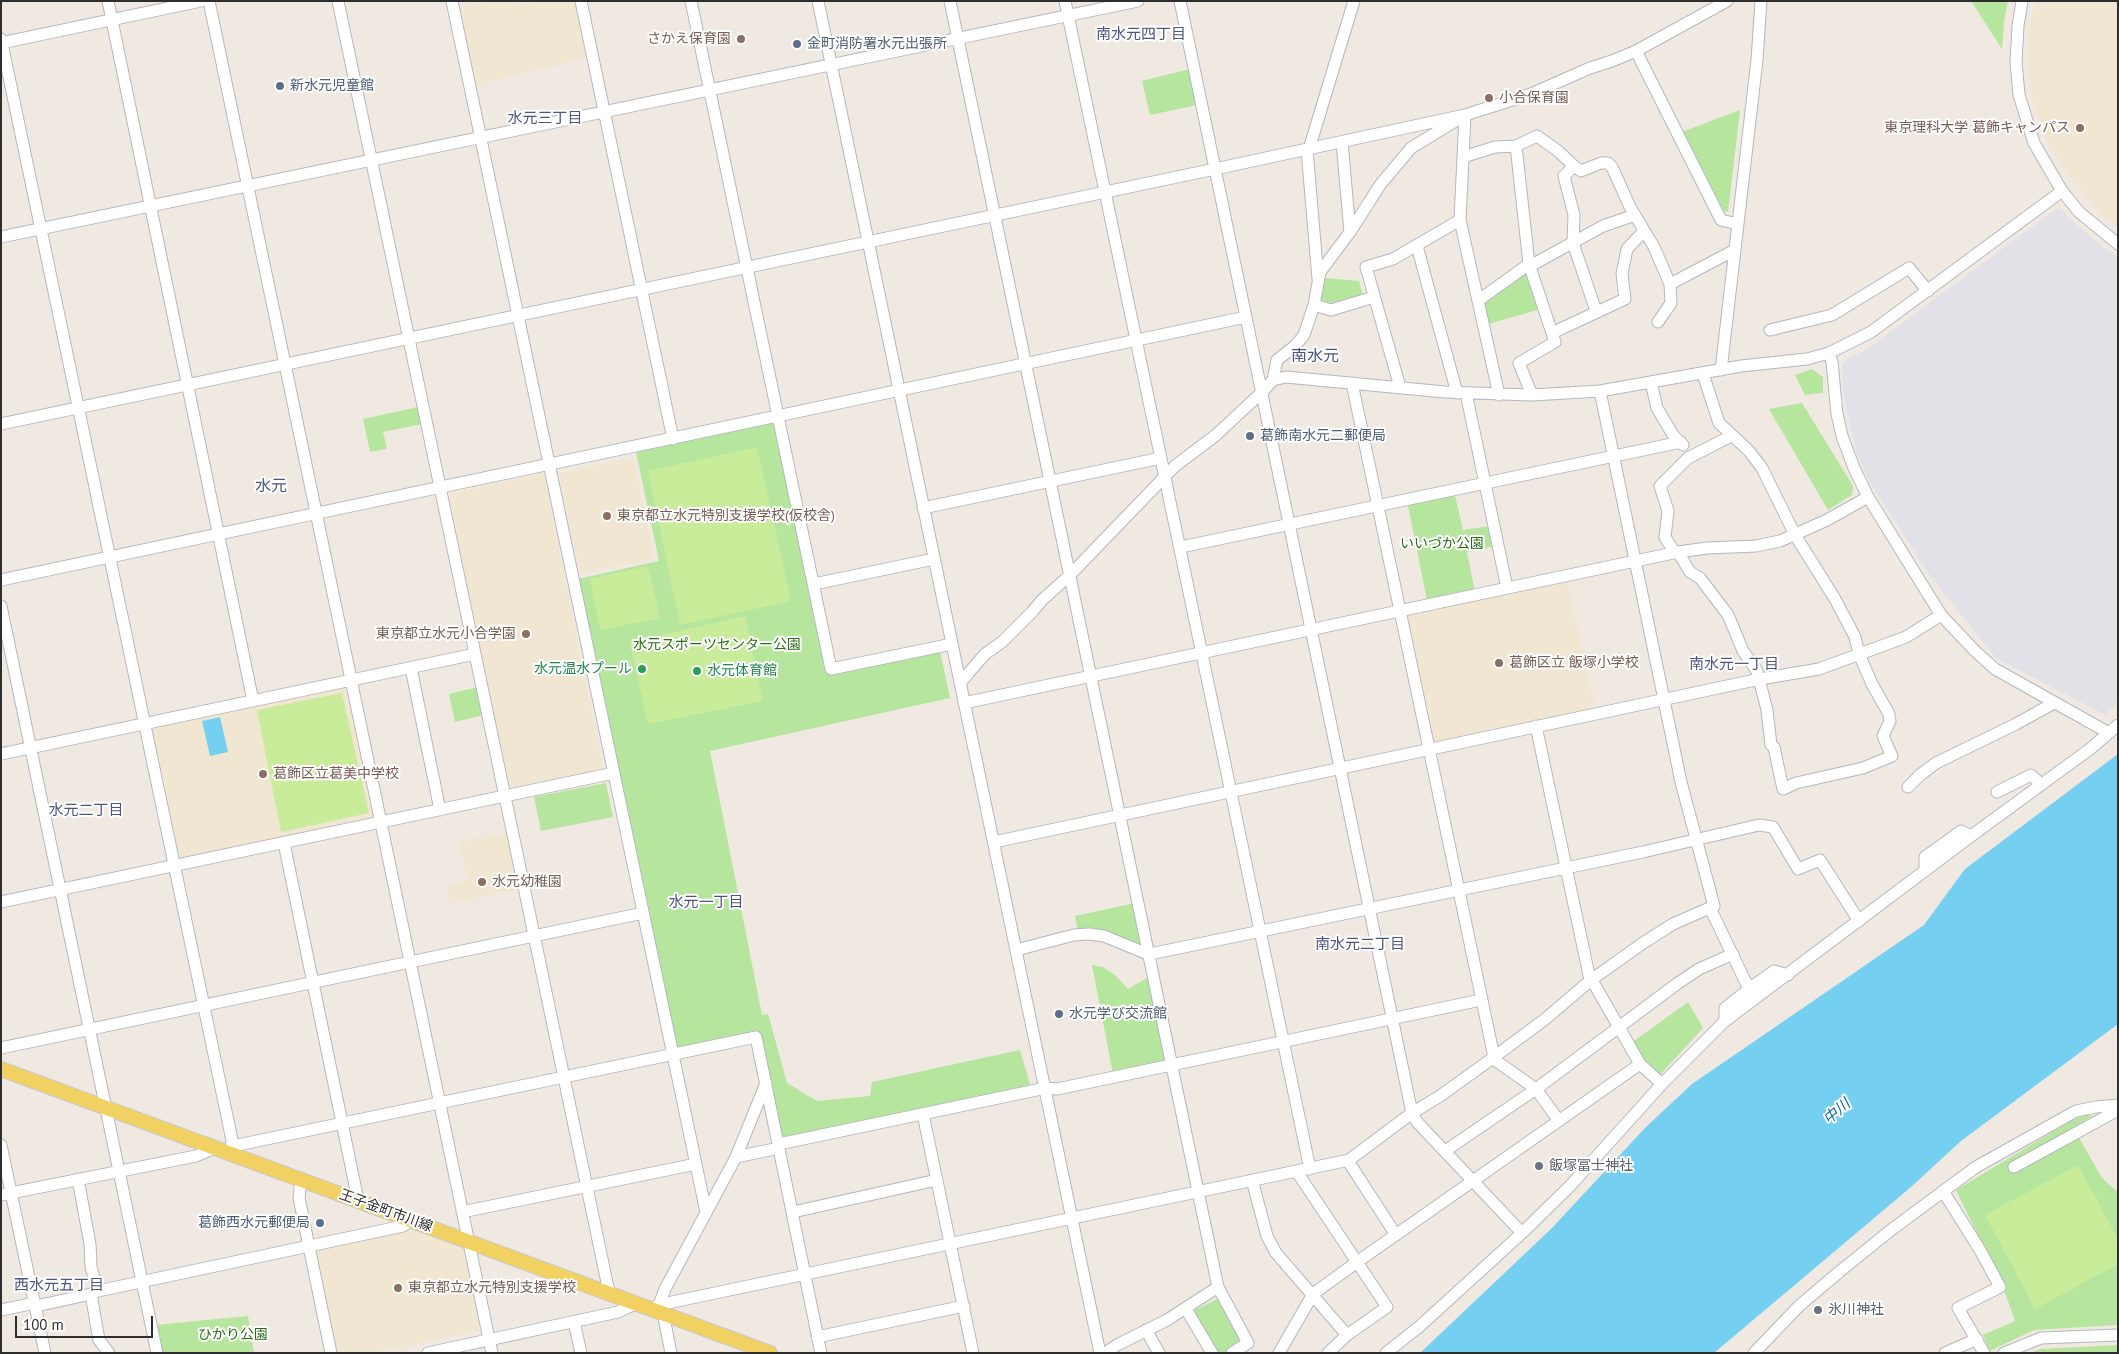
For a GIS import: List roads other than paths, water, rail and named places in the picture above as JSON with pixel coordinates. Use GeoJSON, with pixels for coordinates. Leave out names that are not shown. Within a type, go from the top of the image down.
{"type":"FeatureCollection","features":[{"type":"Feature","properties":{"kind":"main road","name":"王子金町市川線"},"geometry":{"type":"LineString","coordinates":[[1,1069],[214,1148],[232,1150],[301,1179],[468,1242],[659,1310],[770,1353]]}},
{"type":"Feature","properties":{"kind":"street"},"geometry":{"type":"LineString","coordinates":[[108,1],[253,701]]}},
{"type":"Feature","properties":{"kind":"street"},"geometry":{"type":"LineString","coordinates":[[201,1],[2,42],[232,1150],[439,1103],[756,1037],[793,1212],[820,1353]]}},
{"type":"Feature","properties":{"kind":"street"},"geometry":{"type":"LineString","coordinates":[[209,1],[492,1353]]}},
{"type":"Feature","properties":{"kind":"street"},"geometry":{"type":"LineString","coordinates":[[338,1],[609,1292]]}},
{"type":"Feature","properties":{"kind":"street"},"geometry":{"type":"LineString","coordinates":[[452,1],[706,1212]]}},
{"type":"Feature","properties":{"kind":"street"},"geometry":{"type":"LineString","coordinates":[[581,1],[673,438]]}},
{"type":"Feature","properties":{"kind":"street"},"geometry":{"type":"LineString","coordinates":[[691,1],[831,669],[952,644]]}},
{"type":"Feature","properties":{"kind":"street"},"geometry":{"type":"LineString","coordinates":[[818,1],[1100,1353]]}},
{"type":"Feature","properties":{"kind":"street"},"geometry":{"type":"LineString","coordinates":[[950,1],[1218,1287],[1248,1343],[1232,1353]]}},
{"type":"Feature","properties":{"kind":"street"},"geometry":{"type":"LineString","coordinates":[[1065,1],[1310,1169]]}},
{"type":"Feature","properties":{"kind":"street"},"geometry":{"type":"LineString","coordinates":[[1,237],[480,136],[1138,1]]}},
{"type":"Feature","properties":{"kind":"street"},"geometry":{"type":"LineString","coordinates":[[1180,1],[1412,1113],[1417,1122],[1474,1180],[1522,1233]]}},
{"type":"Feature","properties":{"kind":"street"},"geometry":{"type":"LineString","coordinates":[[1318,283],[1308,150],[1354,1]]}},
{"type":"Feature","properties":{"kind":"street"},"geometry":{"type":"LineString","coordinates":[[1,424],[1215,170],[1464,115],[1531,94],[1636,51],[1727,1]]}},
{"type":"Feature","properties":{"kind":"street"},"geometry":{"type":"LineString","coordinates":[[1721,370],[1757,60],[1762,1]]}},
{"type":"Feature","properties":{"kind":"street"},"geometry":{"type":"LineString","coordinates":[[2022,1],[2018,26],[2016,62],[2019,95],[2034,143],[2062,191],[2080,212],[2118,244]]}},
{"type":"Feature","properties":{"kind":"street"},"geometry":{"type":"LineString","coordinates":[[1636,51],[1721,220],[1738,224]]}},
{"type":"Feature","properties":{"kind":"street"},"geometry":{"type":"LineString","coordinates":[[1464,115],[1460,220],[1500,395]]}},
{"type":"Feature","properties":{"kind":"street"},"geometry":{"type":"LineString","coordinates":[[960,683],[985,654],[1010,634],[1042,600],[1070,575],[1175,466],[1216,435],[1261,394],[1273,380],[1277,360],[1295,346],[1304,335],[1314,305],[1320,272],[1350,232],[1380,185],[1411,148],[1464,115]]}},
{"type":"Feature","properties":{"kind":"street"},"geometry":{"type":"LineString","coordinates":[[1463,157],[1496,147],[1516,146],[1537,136],[1581,171],[1601,163],[1608,163],[1612,167],[1634,215],[1654,247],[1670,284],[1671,303],[1658,322]]}},
{"type":"Feature","properties":{"kind":"street"},"geometry":{"type":"LineString","coordinates":[[1342,142],[1350,232]]}},
{"type":"Feature","properties":{"kind":"street"},"geometry":{"type":"LineString","coordinates":[[1516,146],[1529,265],[1555,342],[1519,363],[1532,395]]}},
{"type":"Feature","properties":{"kind":"street"},"geometry":{"type":"LineString","coordinates":[[1574,166],[1564,176],[1574,215],[1573,243],[1596,311]]}},
{"type":"Feature","properties":{"kind":"street"},"geometry":{"type":"LineString","coordinates":[[1273,380],[1286,377],[1462,393],[1532,395],[1600,391],[1761,363],[1791,362],[1829,353],[1872,332],[2062,191]]}},
{"type":"Feature","properties":{"kind":"street"},"geometry":{"type":"LineString","coordinates":[[1479,300],[1529,265],[1603,226],[1634,215]]}},
{"type":"Feature","properties":{"kind":"street"},"geometry":{"type":"LineString","coordinates":[[1400,388],[1366,267],[1393,259],[1460,220]]}},
{"type":"Feature","properties":{"kind":"street"},"geometry":{"type":"LineString","coordinates":[[1552,333],[1625,299],[1622,274],[1626,248],[1644,231]]}},
{"type":"Feature","properties":{"kind":"street"},"geometry":{"type":"LineString","coordinates":[[1417,246],[1462,393],[1485,483],[1507,588]]}},
{"type":"Feature","properties":{"kind":"street"},"geometry":{"type":"LineString","coordinates":[[1670,284],[1735,250]]}},
{"type":"Feature","properties":{"kind":"street"},"geometry":{"type":"LineString","coordinates":[[1770,330],[1832,315],[1909,268],[1928,291]]}},
{"type":"Feature","properties":{"kind":"street"},"geometry":{"type":"LineString","coordinates":[[1314,305],[1331,310],[1374,297]]}},
{"type":"Feature","properties":{"kind":"street"},"geometry":{"type":"LineString","coordinates":[[1,580],[1246,317]]}},
{"type":"Feature","properties":{"kind":"street"},"geometry":{"type":"LineString","coordinates":[[1829,353],[1832,362],[1837,414],[1842,436],[1854,468],[1868,497],[1941,615],[1975,651],[1995,668],[2109,733]]}},
{"type":"Feature","properties":{"kind":"street"},"geometry":{"type":"LineString","coordinates":[[1703,374],[1719,423],[1749,451],[1762,468],[1795,535],[1836,599],[1855,637],[1859,654],[1872,684],[1889,714],[1890,721],[1883,736],[1884,742],[1892,756],[1848,772],[1796,783],[1783,788],[1774,747],[1771,746],[1767,710],[1760,679],[1743,651],[1728,615],[1700,578],[1690,572],[1678,552],[1673,550],[1665,537],[1668,511],[1660,486],[1688,458],[1731,436]]}},
{"type":"Feature","properties":{"kind":"street"},"geometry":{"type":"LineString","coordinates":[[1651,382],[1657,408],[1673,435],[1681,442],[1688,458]]}},
{"type":"Feature","properties":{"kind":"street"},"geometry":{"type":"LineString","coordinates":[[1352,383],[1493,1058],[1536,1089],[1558,1121]]}},
{"type":"Feature","properties":{"kind":"street"},"geometry":{"type":"LineString","coordinates":[[1600,391],[1664,700],[1712,907],[1749,989]]}},
{"type":"Feature","properties":{"kind":"street"},"geometry":{"type":"LineString","coordinates":[[1181,547],[1681,442]]}},
{"type":"Feature","properties":{"kind":"street"},"geometry":{"type":"LineString","coordinates":[[923,508],[1161,458]]}},
{"type":"Feature","properties":{"kind":"street"},"geometry":{"type":"LineString","coordinates":[[964,703],[1678,552],[1708,548],[1756,546],[1780,541],[1827,520],[1868,497]]}},
{"type":"Feature","properties":{"kind":"street"},"geometry":{"type":"LineString","coordinates":[[814,584],[934,559]]}},
{"type":"Feature","properties":{"kind":"street"},"geometry":{"type":"LineString","coordinates":[[1,606],[118,1171],[158,1353]]}},
{"type":"Feature","properties":{"kind":"street"},"geometry":{"type":"LineString","coordinates":[[994,842],[1760,679],[1820,669],[1906,637],[1941,615]]}},
{"type":"Feature","properties":{"kind":"street"},"geometry":{"type":"LineString","coordinates":[[1,754],[475,654]]}},
{"type":"Feature","properties":{"kind":"street"},"geometry":{"type":"LineString","coordinates":[[411,668],[440,810]]}},
{"type":"Feature","properties":{"kind":"street"},"geometry":{"type":"LineString","coordinates":[[1908,787],[1920,774],[1936,763],[2054,703]]}},
{"type":"Feature","properties":{"kind":"street"},"geometry":{"type":"LineString","coordinates":[[1386,1353],[1420,1326],[1522,1233],[1570,1186],[1662,1084],[1725,1021],[2118,725]]}},
{"type":"Feature","properties":{"kind":"street"},"geometry":{"type":"LineString","coordinates":[[1536,726],[1591,980],[1640,1064],[1662,1084]]}},
{"type":"Feature","properties":{"kind":"street"},"geometry":{"type":"LineString","coordinates":[[1,902],[614,773]]}},
{"type":"Feature","properties":{"kind":"street"},"geometry":{"type":"LineString","coordinates":[[1996,792],[2031,776],[2041,784]]}},
{"type":"Feature","properties":{"kind":"street"},"geometry":{"type":"LineString","coordinates":[[1016,950],[1089,934],[1104,936],[1150,954],[1696,840],[1759,825],[1773,827],[1798,869],[1820,860],[1859,921]]}},
{"type":"Feature","properties":{"kind":"street"},"geometry":{"type":"LineString","coordinates":[[284,843],[358,1200]]}},
{"type":"Feature","properties":{"kind":"street"},"geometry":{"type":"LineString","coordinates":[[659,1310],[805,1274],[1348,1161],[1412,1113],[1440,1096],[1493,1058],[1544,1020],[1591,980],[1658,933],[1712,907]]}},
{"type":"Feature","properties":{"kind":"street"},"geometry":{"type":"LineString","coordinates":[[1,1048],[643,913]]}},
{"type":"Feature","properties":{"kind":"street"},"geometry":{"type":"LineString","coordinates":[[1445,1151],[1536,1089],[1698,969],[1733,954]]}},
{"type":"Feature","properties":{"kind":"street"},"geometry":{"type":"LineString","coordinates":[[1725,1021],[1725,1008],[1749,989],[1774,971],[1788,975]]}},
{"type":"Feature","properties":{"kind":"street"},"geometry":{"type":"LineString","coordinates":[[736,1156],[1046,1088],[1057,1089],[1481,1000]]}},
{"type":"Feature","properties":{"kind":"street"},"geometry":{"type":"LineString","coordinates":[[1279,1353],[1313,1294],[1640,1064]]}},
{"type":"Feature","properties":{"kind":"street"},"geometry":{"type":"LineString","coordinates":[[671,1353],[659,1310],[706,1212],[736,1156],[766,1083]]}},
{"type":"Feature","properties":{"kind":"street"},"geometry":{"type":"LineString","coordinates":[[1754,1353],[1799,1306],[1839,1272],[1976,1167],[2067,1115],[2083,1109],[2118,1105]]}},
{"type":"Feature","properties":{"kind":"street"},"geometry":{"type":"LineString","coordinates":[[2014,1167],[2118,1110]]}},
{"type":"Feature","properties":{"kind":"street"},"geometry":{"type":"LineString","coordinates":[[923,1114],[974,1353]]}},
{"type":"Feature","properties":{"kind":"street"},"geometry":{"type":"LineString","coordinates":[[1,1145],[6,1194],[36,1305],[45,1353]]}},
{"type":"Feature","properties":{"kind":"street"},"geometry":{"type":"LineString","coordinates":[[6,1194],[198,1156],[214,1148]]}},
{"type":"Feature","properties":{"kind":"street"},"geometry":{"type":"LineString","coordinates":[[1348,1161],[1396,1235]]}},
{"type":"Feature","properties":{"kind":"street"},"geometry":{"type":"LineString","coordinates":[[462,1212],[696,1164]]}},
{"type":"Feature","properties":{"kind":"street"},"geometry":{"type":"LineString","coordinates":[[1297,1172],[1387,1307],[1347,1335],[1328,1353]]}},
{"type":"Feature","properties":{"kind":"street"},"geometry":{"type":"LineString","coordinates":[[78,1179],[90,1244],[99,1340],[109,1353]]}},
{"type":"Feature","properties":{"kind":"street"},"geometry":{"type":"LineString","coordinates":[[301,1179],[299,1198],[331,1353]]}},
{"type":"Feature","properties":{"kind":"street"},"geometry":{"type":"LineString","coordinates":[[793,1212],[937,1180]]}},
{"type":"Feature","properties":{"kind":"street"},"geometry":{"type":"LineString","coordinates":[[1252,1180],[1270,1241],[1276,1253],[1347,1335]]}},
{"type":"Feature","properties":{"kind":"street"},"geometry":{"type":"LineString","coordinates":[[1943,1191],[1980,1250],[2000,1287],[1958,1308],[1984,1353]]}},
{"type":"Feature","properties":{"kind":"street"},"geometry":{"type":"LineString","coordinates":[[1,1310],[94,1293],[403,1226],[407,1223],[408,1218]]}},
{"type":"Feature","properties":{"kind":"street"},"geometry":{"type":"LineString","coordinates":[[1105,1353],[1186,1309],[1218,1287]]}},
{"type":"Feature","properties":{"kind":"street"},"geometry":{"type":"LineString","coordinates":[[428,1353],[624,1311],[637,1303]]}},
{"type":"Feature","properties":{"kind":"street"},"geometry":{"type":"LineString","coordinates":[[817,1337],[964,1306]]}},
{"type":"Feature","properties":{"kind":"street"},"geometry":{"type":"LineString","coordinates":[[1186,1309],[1212,1353]]}},
{"type":"Feature","properties":{"kind":"street"},"geometry":{"type":"LineString","coordinates":[[574,1322],[580,1353]]}},
{"type":"Feature","properties":{"kind":"street"},"geometry":{"type":"LineString","coordinates":[[1146,1330],[1160,1353]]}},
{"type":"Feature","properties":{"kind":"street"},"geometry":{"type":"LineString","coordinates":[[2004,1353],[2041,1338],[2118,1335]]}},
{"type":"Feature","properties":{"kind":"street"},"geometry":{"type":"LineString","coordinates":[[1945,1353],[1977,1339]]}},
{"type":"Feature","properties":{"kind":"water"},"geometry":{"type":"Polygon","coordinates":[[[220,717],[228,752],[210,756],[202,721],[220,717]]]}},
{"type":"Feature","properties":{"kind":"water","name":"中川"},"geometry":{"type":"Polygon","coordinates":[[[2118,754],[2118,1024],[1961,1141],[1911,1187],[1714,1353],[1420,1353],[1552,1228],[1646,1127],[1692,1084],[1924,925],[1965,869],[2118,754]]]}},
{"type":"Feature","properties":{"kind":"place","name":"さかえ保育園"},"geometry":{"type":"Point","coordinates":[741,39]}},
{"type":"Feature","properties":{"kind":"place","name":"金町消防署水元出張所"},"geometry":{"type":"Point","coordinates":[797,44]}},
{"type":"Feature","properties":{"kind":"place","name":"新水元児童館"},"geometry":{"type":"Point","coordinates":[280,86]}},
{"type":"Feature","properties":{"kind":"place","name":"小合保育園"},"geometry":{"type":"Point","coordinates":[1489,98]}},
{"type":"Feature","properties":{"kind":"place","name":"東京理科大学 葛飾キャンパス"},"geometry":{"type":"Point","coordinates":[2080,128]}},
{"type":"Feature","properties":{"kind":"place","name":"葛飾南水元二郵便局"},"geometry":{"type":"Point","coordinates":[1250,436]}},
{"type":"Feature","properties":{"kind":"place","name":"東京都立水元特別支援学校(仮校舎)"},"geometry":{"type":"Point","coordinates":[607,516]}},
{"type":"Feature","properties":{"kind":"place","name":"東京都立水元小合学園"},"geometry":{"type":"Point","coordinates":[526,634]}},
{"type":"Feature","properties":{"kind":"place","name":"葛飾区立 飯塚小学校"},"geometry":{"type":"Point","coordinates":[1499,663]}},
{"type":"Feature","properties":{"kind":"place","name":"水元温水プール"},"geometry":{"type":"Point","coordinates":[642,669]}},
{"type":"Feature","properties":{"kind":"place","name":"水元体育館"},"geometry":{"type":"Point","coordinates":[697,671]}},
{"type":"Feature","properties":{"kind":"place","name":"葛飾区立葛美中学校"},"geometry":{"type":"Point","coordinates":[263,774]}},
{"type":"Feature","properties":{"kind":"place","name":"水元幼稚園"},"geometry":{"type":"Point","coordinates":[482,882]}},
{"type":"Feature","properties":{"kind":"place","name":"水元学び交流館"},"geometry":{"type":"Point","coordinates":[1059,1014]}},
{"type":"Feature","properties":{"kind":"place","name":"飯塚冨士神社"},"geometry":{"type":"Point","coordinates":[1539,1166]}},
{"type":"Feature","properties":{"kind":"place","name":"葛飾西水元郵便局"},"geometry":{"type":"Point","coordinates":[320,1223]}},
{"type":"Feature","properties":{"kind":"place","name":"東京都立水元特別支援学校"},"geometry":{"type":"Point","coordinates":[398,1288]}},
{"type":"Feature","properties":{"kind":"place","name":"氷川神社"},"geometry":{"type":"Point","coordinates":[1818,1310]}},
{"type":"Feature","properties":{"kind":"district","name":"南水元四丁目"},"geometry":{"type":"Point","coordinates":[1141,35]}},
{"type":"Feature","properties":{"kind":"district","name":"水元三丁目"},"geometry":{"type":"Point","coordinates":[545,119]}},
{"type":"Feature","properties":{"kind":"district","name":"南水元"},"geometry":{"type":"Point","coordinates":[1315,356]}},
{"type":"Feature","properties":{"kind":"district","name":"水元"},"geometry":{"type":"Point","coordinates":[271,486]}},
{"type":"Feature","properties":{"kind":"district","name":"南水元一丁目"},"geometry":{"type":"Point","coordinates":[1734,665]}},
{"type":"Feature","properties":{"kind":"district","name":"水元二丁目"},"geometry":{"type":"Point","coordinates":[86,811]}},
{"type":"Feature","properties":{"kind":"district","name":"水元一丁目"},"geometry":{"type":"Point","coordinates":[706,903]}},
{"type":"Feature","properties":{"kind":"district","name":"南水元二丁目"},"geometry":{"type":"Point","coordinates":[1360,945]}},
{"type":"Feature","properties":{"kind":"district","name":"西水元五丁目"},"geometry":{"type":"Point","coordinates":[59,1286]}},
{"type":"Feature","properties":{"kind":"park label","name":"いいづか公園"},"geometry":{"type":"Point","coordinates":[1442,544]}},
{"type":"Feature","properties":{"kind":"park label","name":"水元スポーツセンター公園"},"geometry":{"type":"Point","coordinates":[717,645]}},
{"type":"Feature","properties":{"kind":"park label","name":"ひかり公園"},"geometry":{"type":"Point","coordinates":[233,1335]}}]}
